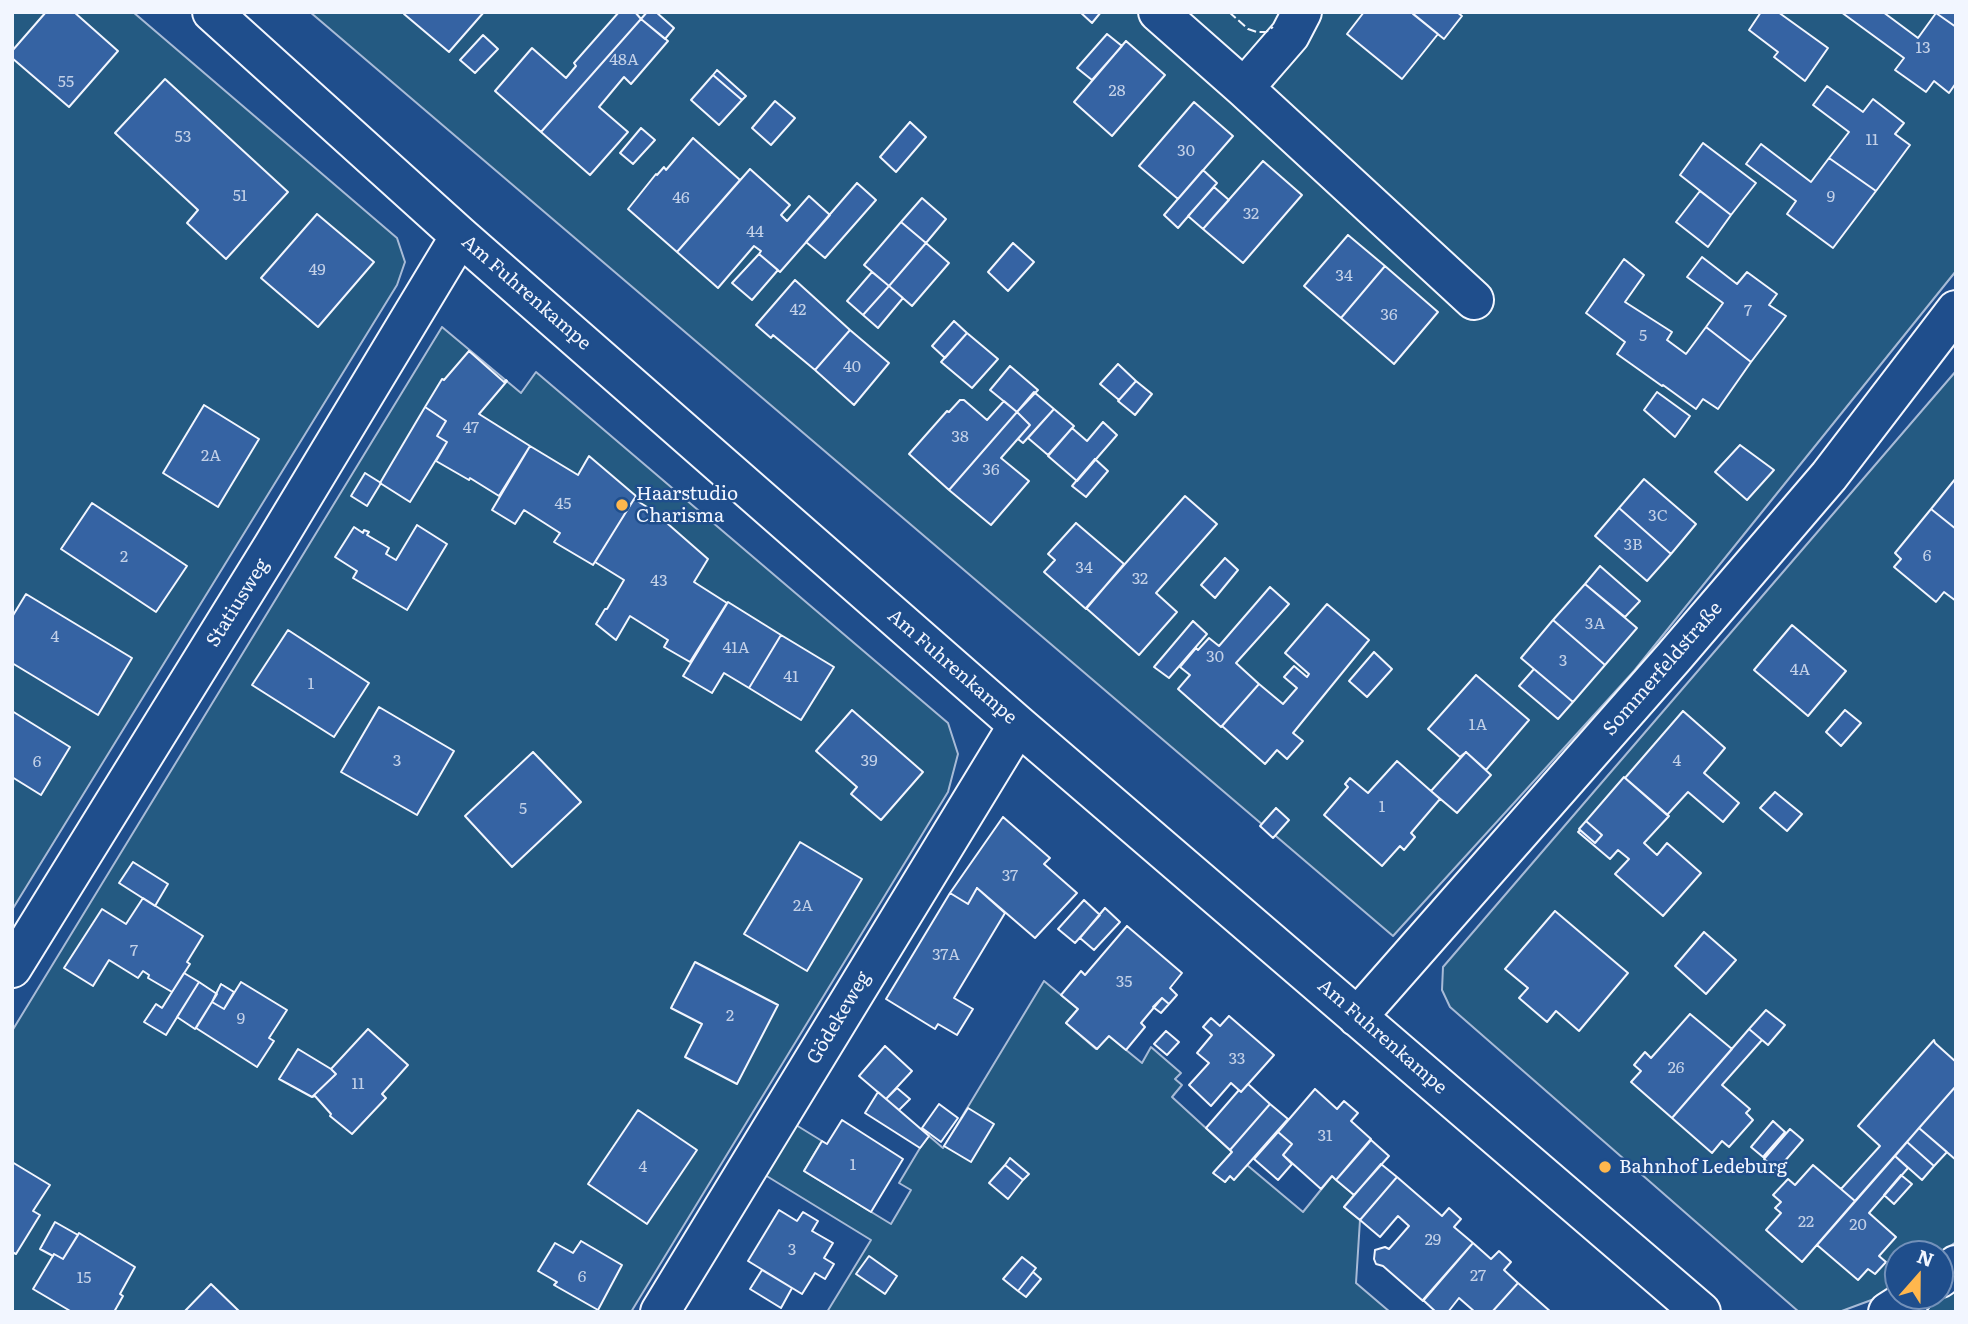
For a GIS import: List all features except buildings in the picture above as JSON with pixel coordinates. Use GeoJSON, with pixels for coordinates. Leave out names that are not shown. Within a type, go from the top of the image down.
{"type":"FeatureCollection","features":[{"type":"Feature","properties":{"kind":"street","name":"Am Fuhrenkampe"},"geometry":{"type":"LineString","coordinates":[[212,12],[460,236],[1018,725],[1701,1312]]}},
{"type":"Feature","properties":{"kind":"street"},"geometry":{"type":"LineString","coordinates":[[1158,12],[1474,300]]}},
{"type":"Feature","properties":{"kind":"street"},"geometry":{"type":"LineString","coordinates":[[1244,88],[1290,35],[1302,12]]}},
{"type":"Feature","properties":{"kind":"street","name":"Statiusweg"},"geometry":{"type":"LineString","coordinates":[[12,968],[273,546],[460,236]]}},
{"type":"Feature","properties":{"kind":"street","name":"Sommerfeldstraße"},"geometry":{"type":"LineString","coordinates":[[1357,1017],[1673,658],[1811,496],[1956,310]]}},
{"type":"Feature","properties":{"kind":"street","name":"Gödekeweg"},"geometry":{"type":"LineString","coordinates":[[660,1312],[1018,725]]}},
{"type":"Feature","properties":{"kind":"shaded area"},"geometry":{"type":"Polygon","coordinates":[[[12,12],[133,12],[397,238],[405,262],[397,285],[12,910],[12,12]]]}},
{"type":"Feature","properties":{"kind":"shaded area"},"geometry":{"type":"Polygon","coordinates":[[[310,12],[1956,12],[1956,271],[1634,671],[1393,936],[310,12]]]}},
{"type":"Feature","properties":{"kind":"shaded area"},"geometry":{"type":"Polygon","coordinates":[[[442,327],[521,393],[536,372],[948,723],[958,754],[948,792],[631,1312],[12,1312],[12,1031],[442,327]]]}},
{"type":"Feature","properties":{"kind":"shaded area"},"geometry":{"type":"Polygon","coordinates":[[[1956,371],[1956,1242],[1884,1240],[1884,1295],[1839,1312],[1799,1312],[1450,1007],[1442,990],[1443,967],[1956,371]]]}},
{"type":"Feature","properties":{"kind":"shaded area"},"geometry":{"type":"Polygon","coordinates":[[[1044,981],[1078,1009],[1066,1023],[1096,1049],[1109,1036],[1142,1063],[1151,1047],[1181,1073],[1175,1079],[1182,1085],[1172,1097],[1232,1152],[1214,1172],[1225,1182],[1247,1165],[1303,1212],[1332,1176],[1354,1195],[1344,1207],[1360,1220],[1356,1283],[1390,1312],[827,1312],[871,1240],[765,1175],[796,1125],[822,1141],[804,1171],[891,1224],[911,1190],[899,1183],[920,1148],[929,1136],[943,1148],[1044,981]]]}},
{"type":"Feature","properties":{"kind":"shaded area"},"geometry":{"type":"Polygon","coordinates":[[[1956,1277],[1956,1312],[1903,1312],[1954,1310],[1956,1277]]]}},
{"type":"Feature","properties":{"kind":"fence"},"geometry":{"type":"LineString","coordinates":[[1229,12],[1248,29],[1266,32],[1273,27]]}},
{"type":"Feature","properties":{"kind":"place","name":"Haarstudio Charisma"},"geometry":{"type":"Point","coordinates":[622,505]}},
{"type":"Feature","properties":{"kind":"place","name":"Bahnhof Ledeburg"},"geometry":{"type":"Point","coordinates":[1605,1167]}}]}
